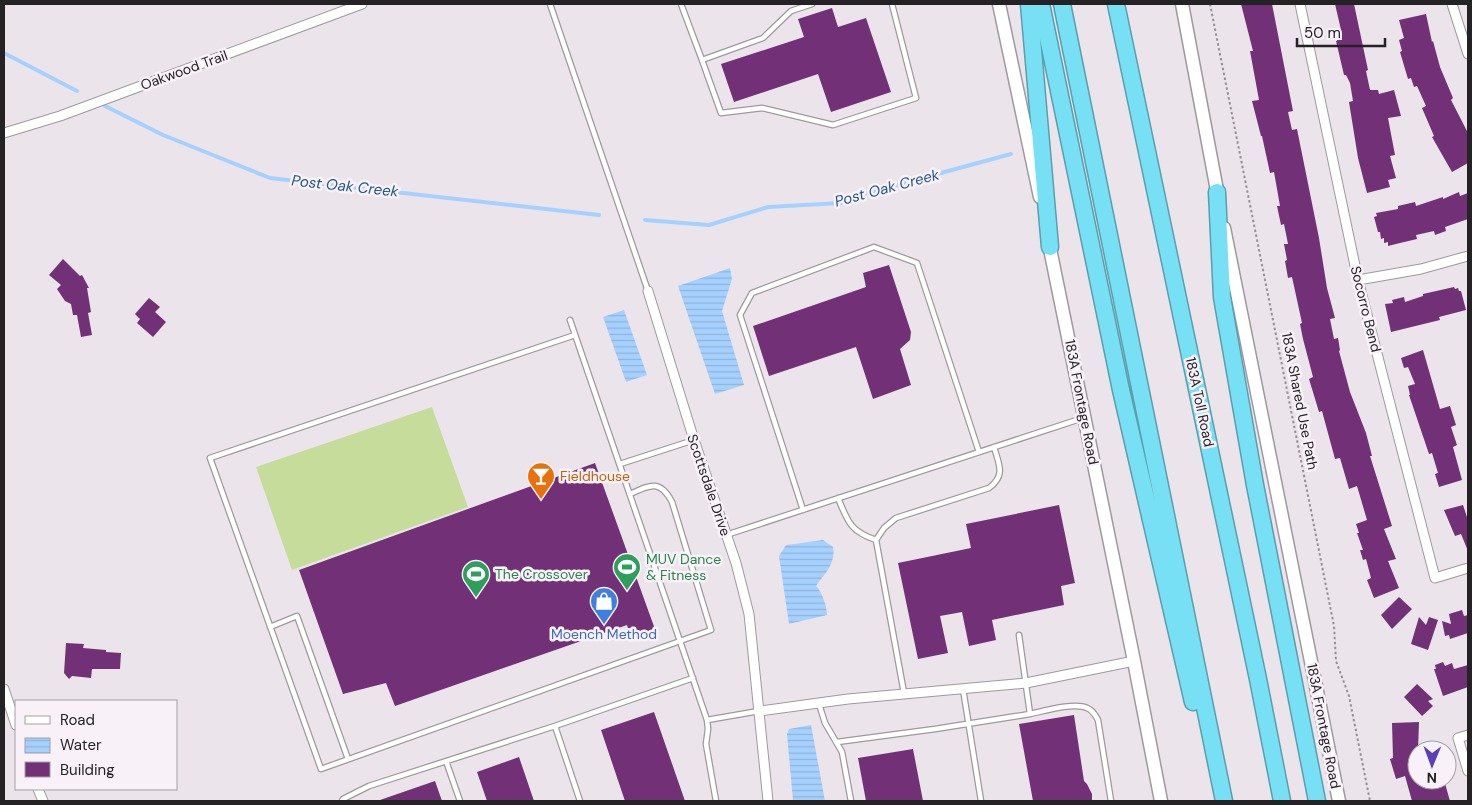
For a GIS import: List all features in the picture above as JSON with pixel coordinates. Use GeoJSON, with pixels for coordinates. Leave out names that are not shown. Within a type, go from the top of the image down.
{"type":"FeatureCollection","features":[{"type":"Feature","properties":{"kind":"highway"},"geometry":{"type":"LineString","coordinates":[[1029,4],[1050,247]]}},
{"type":"Feature","properties":{"kind":"highway"},"geometry":{"type":"LineString","coordinates":[[1041,4],[1121,390],[1192,699],[1220,782]]}},
{"type":"Feature","properties":{"kind":"highway"},"geometry":{"type":"LineString","coordinates":[[1062,4],[1224,801]]}},
{"type":"Feature","properties":{"kind":"highway","name":"183A Toll Road"},"geometry":{"type":"LineString","coordinates":[[1116,4],[1282,801]]}},
{"type":"Feature","properties":{"kind":"highway"},"geometry":{"type":"LineString","coordinates":[[1217,192],[1222,297],[1255,486],[1317,801]]}},
{"type":"Feature","properties":{"kind":"main road","name":"183A Frontage Road"},"geometry":{"type":"LineString","coordinates":[[999,4],[1085,417],[1161,801]]}},
{"type":"Feature","properties":{"kind":"main road","name":"183A Frontage Road"},"geometry":{"type":"LineString","coordinates":[[1182,4],[1217,192],[1340,801]]}},
{"type":"Feature","properties":{"kind":"street","name":"Oakwood Trail"},"geometry":{"type":"LineString","coordinates":[[4,132],[60,116],[362,4]]}},
{"type":"Feature","properties":{"kind":"street","name":"Socorro Bend"},"geometry":{"type":"LineString","coordinates":[[1300,4],[1358,280],[1436,578],[1468,568]]}},
{"type":"Feature","properties":{"kind":"street"},"geometry":{"type":"LineString","coordinates":[[1452,4],[1468,54]]}},
{"type":"Feature","properties":{"kind":"street"},"geometry":{"type":"LineString","coordinates":[[1358,280],[1420,269],[1468,256]]}},
{"type":"Feature","properties":{"kind":"street","name":"Scottsdale Drive"},"geometry":{"type":"LineString","coordinates":[[648,291],[694,440],[726,535],[749,614],[768,801]]}},
{"type":"Feature","properties":{"kind":"street"},"geometry":{"type":"LineString","coordinates":[[760,711],[904,693],[1026,683],[1134,661]]}},
{"type":"Feature","properties":{"kind":"street"},"geometry":{"type":"LineString","coordinates":[[4,688],[15,722]]}},
{"type":"Feature","properties":{"kind":"street"},"geometry":{"type":"LineString","coordinates":[[1468,735],[1458,738],[1468,771]]}},
{"type":"Feature","properties":{"kind":"lane"},"geometry":{"type":"LineString","coordinates":[[550,4],[648,291]]}},
{"type":"Feature","properties":{"kind":"lane"},"geometry":{"type":"LineString","coordinates":[[680,4],[721,113],[762,108],[833,125],[916,98],[892,4]]}},
{"type":"Feature","properties":{"kind":"lane"},"geometry":{"type":"LineString","coordinates":[[702,60],[763,38],[791,10],[812,4]]}},
{"type":"Feature","properties":{"kind":"lane"},"geometry":{"type":"LineString","coordinates":[[803,510],[740,315],[752,293],[874,247],[917,263],[980,452]]}},
{"type":"Feature","properties":{"kind":"lane"},"geometry":{"type":"LineString","coordinates":[[570,320],[706,720],[708,729],[706,744],[716,801]]}},
{"type":"Feature","properties":{"kind":"lane"},"geometry":{"type":"LineString","coordinates":[[575,335],[210,458],[321,769],[711,630],[672,502],[666,491],[658,486],[648,486],[630,494]]}},
{"type":"Feature","properties":{"kind":"lane"},"geometry":{"type":"LineString","coordinates":[[726,535],[1085,417]]}},
{"type":"Feature","properties":{"kind":"lane"},"geometry":{"type":"LineString","coordinates":[[620,464],[694,440]]}},
{"type":"Feature","properties":{"kind":"lane"},"geometry":{"type":"LineString","coordinates":[[904,693],[876,540],[884,528],[896,518],[989,488],[998,481],[1001,469],[994,447]]}},
{"type":"Feature","properties":{"kind":"lane"},"geometry":{"type":"LineString","coordinates":[[838,498],[849,524],[863,536],[876,540]]}},
{"type":"Feature","properties":{"kind":"lane"},"geometry":{"type":"LineString","coordinates":[[270,627],[297,616],[348,759]]}},
{"type":"Feature","properties":{"kind":"lane"},"geometry":{"type":"LineString","coordinates":[[1019,635],[1030,714]]}},
{"type":"Feature","properties":{"kind":"lane"},"geometry":{"type":"LineString","coordinates":[[342,801],[342,799],[369,786],[555,726],[693,678]]}},
{"type":"Feature","properties":{"kind":"lane"},"geometry":{"type":"LineString","coordinates":[[963,688],[980,801]]}},
{"type":"Feature","properties":{"kind":"lane"},"geometry":{"type":"LineString","coordinates":[[819,704],[825,723],[842,752],[851,801]]}},
{"type":"Feature","properties":{"kind":"lane"},"geometry":{"type":"LineString","coordinates":[[837,742],[968,724],[1074,706],[1087,707],[1094,712],[1098,720],[1111,801]]}},
{"type":"Feature","properties":{"kind":"lane"},"geometry":{"type":"LineString","coordinates":[[706,720],[760,711]]}},
{"type":"Feature","properties":{"kind":"lane"},"geometry":{"type":"LineString","coordinates":[[555,726],[580,801]]}},
{"type":"Feature","properties":{"kind":"lane"},"geometry":{"type":"LineString","coordinates":[[446,761],[460,801]]}},
{"type":"Feature","properties":{"kind":"path","name":"183A Shared Use Path"},"geometry":{"type":"LineString","coordinates":[[1210,4],[1331,610],[1336,661],[1349,696],[1370,801]]}},
{"type":"Feature","properties":{"kind":"green space"},"geometry":{"type":"Polygon","coordinates":[[[432,407],[468,507],[292,570],[256,467],[432,407]]]}},
{"type":"Feature","properties":{"kind":"water"},"geometry":{"type":"Polygon","coordinates":[[[730,268],[732,279],[722,311],[744,385],[715,394],[678,286],[730,268]]]}},
{"type":"Feature","properties":{"kind":"water"},"geometry":{"type":"Polygon","coordinates":[[[624,310],[647,375],[626,382],[603,317],[624,310]]]}},
{"type":"Feature","properties":{"kind":"water"},"geometry":{"type":"Polygon","coordinates":[[[823,540],[833,547],[834,553],[829,568],[816,586],[824,599],[827,615],[789,624],[779,556],[786,545],[823,540]]]}},
{"type":"Feature","properties":{"kind":"water"},"geometry":{"type":"Polygon","coordinates":[[[811,725],[825,801],[793,801],[787,734],[789,729],[811,725]]]}},
{"type":"Feature","properties":{"kind":"building"},"geometry":{"type":"Polygon","coordinates":[[[1241,4],[1272,4],[1293,111],[1288,112],[1292,130],[1297,129],[1327,288],[1335,318],[1330,319],[1334,339],[1338,338],[1339,351],[1350,392],[1366,433],[1372,456],[1370,456],[1392,526],[1384,529],[1396,559],[1388,561],[1399,588],[1374,598],[1367,580],[1371,578],[1366,559],[1363,560],[1360,550],[1363,550],[1357,533],[1359,533],[1356,524],[1367,520],[1357,486],[1349,489],[1340,458],[1335,459],[1322,411],[1319,412],[1309,379],[1313,377],[1303,339],[1300,324],[1302,323],[1292,277],[1288,278],[1284,244],[1288,244],[1284,224],[1281,225],[1277,206],[1280,206],[1274,172],[1270,173],[1252,101],[1259,100],[1250,51],[1253,51],[1241,4]]]}},
{"type":"Feature","properties":{"kind":"building"},"geometry":{"type":"Polygon","coordinates":[[[1335,4],[1354,4],[1368,70],[1366,71],[1370,90],[1378,90],[1379,94],[1394,90],[1401,116],[1388,118],[1395,155],[1390,156],[1396,178],[1388,180],[1390,187],[1367,193],[1358,158],[1349,102],[1353,101],[1350,83],[1346,75],[1344,75],[1336,41],[1336,31],[1341,30],[1335,4]]]}},
{"type":"Feature","properties":{"kind":"building"},"geometry":{"type":"Polygon","coordinates":[[[832,8],[838,27],[866,18],[891,92],[831,112],[818,74],[734,102],[721,64],[804,37],[798,19],[832,8]]]}},
{"type":"Feature","properties":{"kind":"building"},"geometry":{"type":"Polygon","coordinates":[[[1426,14],[1440,67],[1453,98],[1451,100],[1468,133],[1468,163],[1452,172],[1432,137],[1434,136],[1422,108],[1426,106],[1417,86],[1414,87],[1411,78],[1408,79],[1400,52],[1402,51],[1399,40],[1404,38],[1399,20],[1426,14]]]}},
{"type":"Feature","properties":{"kind":"building"},"geometry":{"type":"Polygon","coordinates":[[[1459,192],[1460,196],[1468,193],[1468,219],[1445,227],[1446,231],[1435,235],[1434,231],[1416,235],[1417,239],[1388,246],[1388,242],[1384,243],[1384,238],[1381,239],[1374,217],[1377,216],[1376,213],[1398,209],[1398,206],[1415,202],[1416,206],[1443,197],[1443,199],[1459,192]]]}},
{"type":"Feature","properties":{"kind":"building"},"geometry":{"type":"Polygon","coordinates":[[[63,259],[80,276],[82,275],[89,288],[87,288],[91,312],[88,313],[92,335],[81,337],[77,315],[73,315],[71,304],[65,301],[57,289],[61,285],[49,275],[63,259]]]}},
{"type":"Feature","properties":{"kind":"building"},"geometry":{"type":"Polygon","coordinates":[[[889,265],[911,332],[910,340],[900,349],[911,385],[873,399],[856,347],[769,376],[753,326],[866,287],[863,273],[889,265]]]}},
{"type":"Feature","properties":{"kind":"building"},"geometry":{"type":"Polygon","coordinates":[[[1454,287],[1461,291],[1466,310],[1439,317],[1440,320],[1391,332],[1385,304],[1393,303],[1392,300],[1404,297],[1405,302],[1423,296],[1423,294],[1454,287]]]}},
{"type":"Feature","properties":{"kind":"building"},"geometry":{"type":"Polygon","coordinates":[[[149,298],[160,307],[155,312],[166,322],[153,337],[137,323],[140,319],[135,314],[149,298]]]}},
{"type":"Feature","properties":{"kind":"building"},"geometry":{"type":"Polygon","coordinates":[[[1423,350],[1440,409],[1450,406],[1456,425],[1451,427],[1457,445],[1453,447],[1462,480],[1439,487],[1435,474],[1438,473],[1432,453],[1429,454],[1409,395],[1408,386],[1415,384],[1408,367],[1404,368],[1401,358],[1423,350]]]}},
{"type":"Feature","properties":{"kind":"building","name":"The Crossover"},"geometry":{"type":"Polygon","coordinates":[[[595,463],[656,632],[631,639],[627,625],[395,706],[386,683],[343,694],[299,570],[595,463]]]}},
{"type":"Feature","properties":{"kind":"building"},"geometry":{"type":"Polygon","coordinates":[[[1059,505],[1075,583],[1061,586],[1064,605],[992,620],[996,640],[969,646],[962,612],[940,616],[948,653],[918,659],[898,563],[971,548],[966,524],[1059,505]]]}},
{"type":"Feature","properties":{"kind":"building"},"geometry":{"type":"Polygon","coordinates":[[[1463,505],[1468,520],[1468,551],[1461,534],[1455,536],[1444,510],[1463,505]]]}},
{"type":"Feature","properties":{"kind":"building"},"geometry":{"type":"Polygon","coordinates":[[[1399,597],[1412,609],[1392,629],[1381,615],[1399,597]]]}},
{"type":"Feature","properties":{"kind":"building"},"geometry":{"type":"Polygon","coordinates":[[[1462,610],[1464,616],[1468,615],[1468,633],[1450,639],[1449,635],[1445,636],[1442,621],[1451,624],[1449,614],[1462,610]]]}},
{"type":"Feature","properties":{"kind":"building"},"geometry":{"type":"Polygon","coordinates":[[[1419,617],[1426,625],[1429,617],[1438,620],[1428,650],[1411,644],[1419,617]]]}},
{"type":"Feature","properties":{"kind":"building"},"geometry":{"type":"Polygon","coordinates":[[[66,643],[84,644],[83,648],[121,653],[120,669],[92,669],[91,678],[72,676],[69,679],[64,673],[66,643]]]}},
{"type":"Feature","properties":{"kind":"building"},"geometry":{"type":"Polygon","coordinates":[[[1443,662],[1445,666],[1452,663],[1454,669],[1468,665],[1468,687],[1443,696],[1434,669],[1436,669],[1435,665],[1443,662]]]}},
{"type":"Feature","properties":{"kind":"building"},"geometry":{"type":"Polygon","coordinates":[[[1417,684],[1433,699],[1428,701],[1433,706],[1422,716],[1404,697],[1417,684]]]}},
{"type":"Feature","properties":{"kind":"building"},"geometry":{"type":"Polygon","coordinates":[[[654,712],[685,801],[625,801],[601,730],[654,712]]]}},
{"type":"Feature","properties":{"kind":"building"},"geometry":{"type":"Polygon","coordinates":[[[1074,715],[1084,781],[1092,794],[1092,801],[1033,801],[1019,724],[1074,715]]]}},
{"type":"Feature","properties":{"kind":"building"},"geometry":{"type":"Polygon","coordinates":[[[1419,722],[1418,740],[1407,740],[1407,783],[1405,776],[1396,779],[1390,759],[1393,758],[1392,723],[1419,722]]]}},
{"type":"Feature","properties":{"kind":"building"},"geometry":{"type":"Polygon","coordinates":[[[913,749],[923,801],[866,801],[858,758],[913,749]]]}},
{"type":"Feature","properties":{"kind":"building"},"geometry":{"type":"Polygon","coordinates":[[[519,757],[534,801],[487,801],[477,772],[519,757]]]}},
{"type":"Feature","properties":{"kind":"building"},"geometry":{"type":"Polygon","coordinates":[[[435,781],[442,801],[380,801],[380,800],[435,781]]]}},
{"type":"Feature","properties":{"kind":"building"},"geometry":{"type":"Polygon","coordinates":[[[1409,790],[1447,790],[1450,801],[1412,801],[1409,790]]]}},
{"type":"Feature","properties":{"kind":"waterway","name":"Post Oak Creek"},"geometry":{"type":"LineString","coordinates":[[4,53],[77,91]]}},
{"type":"Feature","properties":{"kind":"waterway","name":"Post Oak Creek"},"geometry":{"type":"LineString","coordinates":[[105,106],[163,135],[270,178],[599,215]]}},
{"type":"Feature","properties":{"kind":"waterway","name":"Post Oak Creek"},"geometry":{"type":"LineString","coordinates":[[645,220],[709,225],[768,207],[841,203],[856,196],[1011,154]]}},
{"type":"Feature","properties":{"kind":"place","name":"Fieldhouse"},"geometry":{"type":"Point","coordinates":[541,500]}},
{"type":"Feature","properties":{"kind":"place","name":"MUV Dance & Fitness"},"geometry":{"type":"Point","coordinates":[627,591]}},
{"type":"Feature","properties":{"kind":"place","name":"The Crossover"},"geometry":{"type":"Point","coordinates":[476,598]}},
{"type":"Feature","properties":{"kind":"place","name":"Moench Method"},"geometry":{"type":"Point","coordinates":[604,625]}}]}
